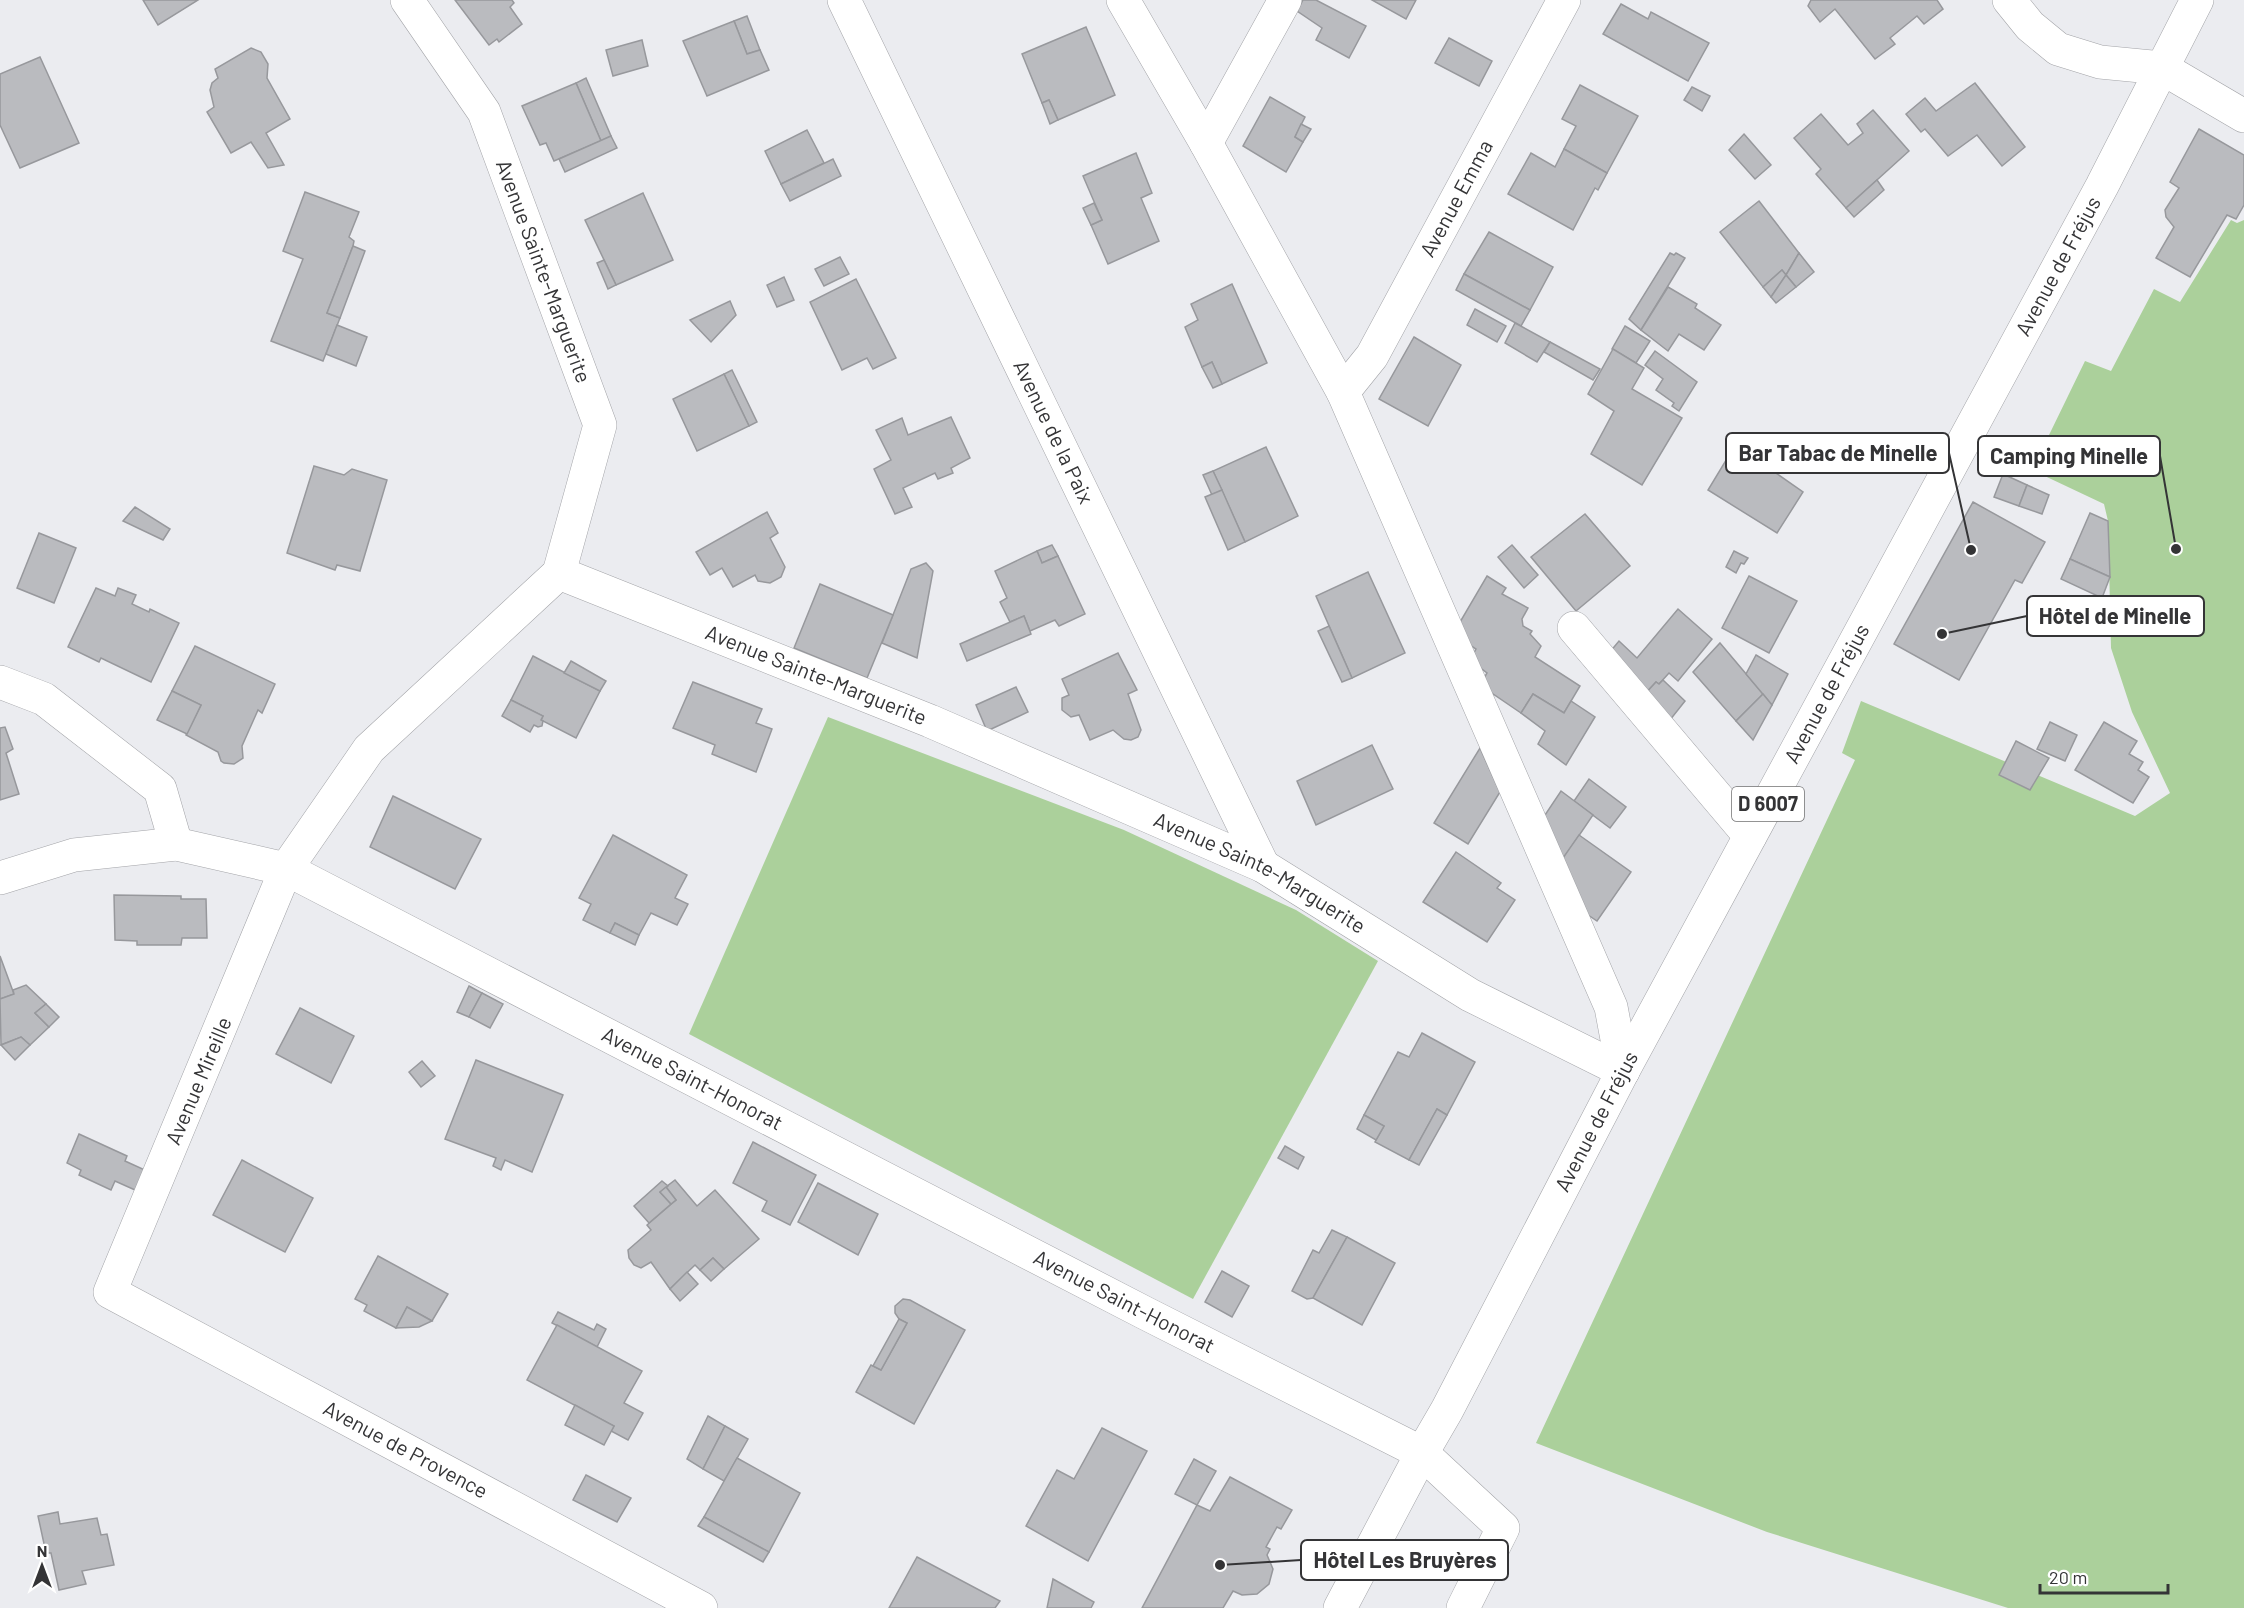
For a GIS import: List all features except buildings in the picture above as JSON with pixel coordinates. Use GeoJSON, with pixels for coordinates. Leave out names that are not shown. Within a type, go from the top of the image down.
{"type":"FeatureCollection","features":[{"type":"Feature","properties":{"kind":"street","name":"Avenue Sainte-Marguerite"},"geometry":{"type":"LineString","coordinates":[[407,0],[484,112],[600,425],[559,573],[930,721],[1263,866],[1470,995],[1623,1071]]}},
{"type":"Feature","properties":{"kind":"street","name":"Avenue de la Paix"},"geometry":{"type":"LineString","coordinates":[[843,0],[1263,866]]}},
{"type":"Feature","properties":{"kind":"street"},"geometry":{"type":"LineString","coordinates":[[1123,0],[1206,143],[1343,392],[1611,1007],[1623,1071]]}},
{"type":"Feature","properties":{"kind":"street"},"geometry":{"type":"LineString","coordinates":[[1206,143],[1285,0]]}},
{"type":"Feature","properties":{"kind":"street","name":"Avenue Emma"},"geometry":{"type":"LineString","coordinates":[[1343,392],[1372,356],[1564,0]]}},
{"type":"Feature","properties":{"kind":"street"},"geometry":{"type":"LineString","coordinates":[[2008,0],[2030,26],[2058,49],[2100,62],[2162,68],[2244,116]]}},
{"type":"Feature","properties":{"kind":"street","name":"Avenue de Fréjus"},"geometry":{"type":"LineString","coordinates":[[1340,1608],[1447,1410],[1623,1071],[2102,186],[2197,0]]}},
{"type":"Feature","properties":{"kind":"street","name":"Avenue Mireille"},"geometry":{"type":"LineString","coordinates":[[110,1292],[286,869],[369,748],[559,573]]}},
{"type":"Feature","properties":{"kind":"street"},"geometry":{"type":"LineString","coordinates":[[1574,628],[1750,836]]}},
{"type":"Feature","properties":{"kind":"street"},"geometry":{"type":"LineString","coordinates":[[0,682],[44,699],[160,789],[176,844]]}},
{"type":"Feature","properties":{"kind":"street","name":"Avenue Saint-Honorat"},"geometry":{"type":"LineString","coordinates":[[0,878],[74,855],[176,844],[286,869],[1145,1314],[1422,1453],[1503,1528],[1463,1608]]}},
{"type":"Feature","properties":{"kind":"street","name":"Avenue de Provence"},"geometry":{"type":"LineString","coordinates":[[110,1292],[701,1608]]}},
{"type":"Feature","properties":{"kind":"green space"},"geometry":{"type":"Polygon","coordinates":[[[2231,220],[2237,223],[2244,220],[2244,1608],[2008,1608],[1767,1532],[1536,1443],[1855,760],[1842,753],[1861,701],[2135,816],[2170,793],[2132,712],[2111,648],[2108,521],[2104,504],[2032,470],[2085,361],[2111,371],[2154,289],[2180,302],[2231,220]]]}},
{"type":"Feature","properties":{"kind":"green space"},"geometry":{"type":"Polygon","coordinates":[[[828,717],[1124,830],[1296,910],[1378,961],[1193,1299],[689,1034],[828,717]]]}},
{"type":"Feature","properties":{"kind":"place","name":"Camping Minelle"},"geometry":{"type":"Point","coordinates":[2176,549]}},
{"type":"Feature","properties":{"kind":"place","name":"Bar Tabac de Minelle"},"geometry":{"type":"Point","coordinates":[1971,550]}},
{"type":"Feature","properties":{"kind":"place","name":"Hôtel de Minelle"},"geometry":{"type":"Point","coordinates":[1942,634]}},
{"type":"Feature","properties":{"kind":"place","name":"Hôtel Les Bruyères"},"geometry":{"type":"Point","coordinates":[1220,1565]}}]}
